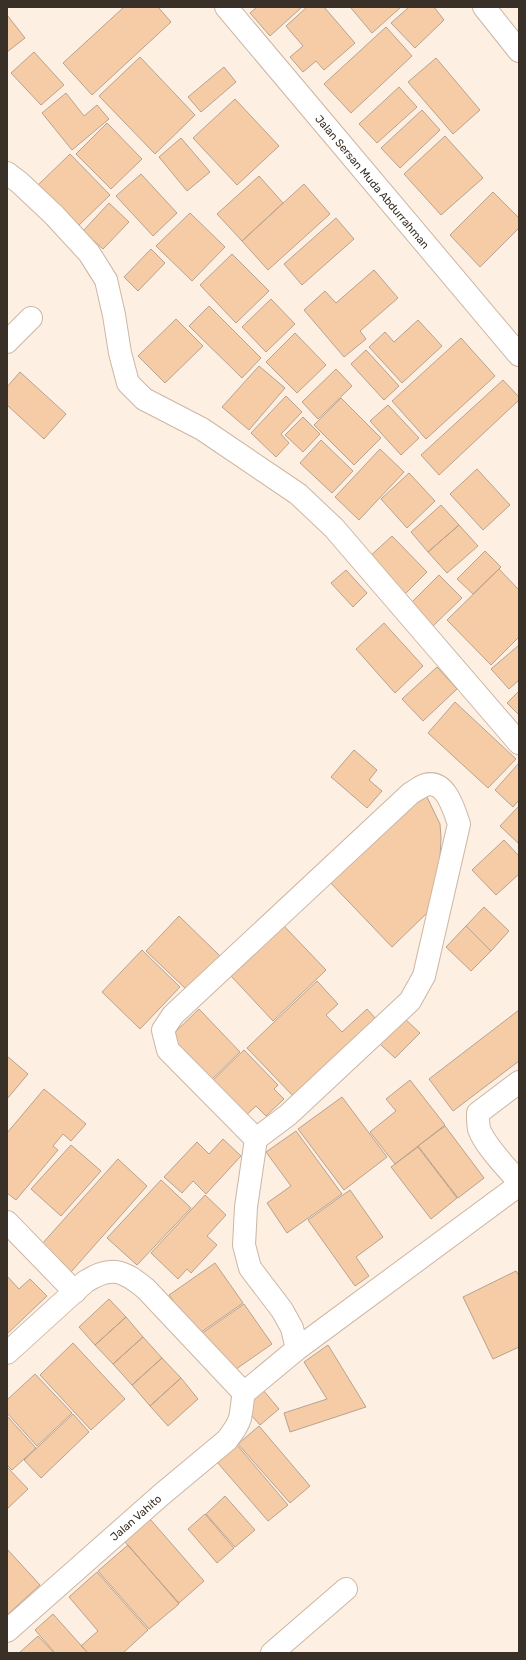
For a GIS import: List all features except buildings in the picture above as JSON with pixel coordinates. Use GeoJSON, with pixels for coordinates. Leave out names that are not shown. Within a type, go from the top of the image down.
{"type":"FeatureCollection","features":[{"type":"Feature","properties":{"kind":"street","name":"Jalan Sersan Muda Abdurrahman"},"geometry":{"type":"LineString","coordinates":[[226,7],[519,355]]}},
{"type":"Feature","properties":{"kind":"street"},"geometry":{"type":"LineString","coordinates":[[484,7],[519,51]]}},
{"type":"Feature","properties":{"kind":"street"},"geometry":{"type":"LineString","coordinates":[[7,173],[20,183],[54,215],[89,253],[106,280],[114,315],[120,353],[128,383],[144,399],[202,428],[298,494],[334,528],[519,743]]}},
{"type":"Feature","properties":{"kind":"street"},"geometry":{"type":"LineString","coordinates":[[7,342],[31,318]]}},
{"type":"Feature","properties":{"kind":"street"},"geometry":{"type":"LineString","coordinates":[[256,1139],[168,1050],[163,1030],[173,1015],[411,793],[425,785],[434,785],[443,790],[452,803],[459,824],[424,976],[410,1001],[288,1115],[256,1139],[246,1207],[244,1245],[250,1268],[282,1310],[292,1328],[297,1348]]}},
{"type":"Feature","properties":{"kind":"street"},"geometry":{"type":"LineString","coordinates":[[7,1353],[85,1282],[106,1271],[115,1270],[135,1280],[146,1289],[244,1393],[297,1348],[515,1188],[480,1130],[478,1124],[478,1113],[519,1082]]}},
{"type":"Feature","properties":{"kind":"street"},"geometry":{"type":"LineString","coordinates":[[7,1222],[74,1292]]}},
{"type":"Feature","properties":{"kind":"street","name":"Jalan Vahito"},"geometry":{"type":"LineString","coordinates":[[7,1631],[161,1495],[227,1440],[235,1429],[240,1417],[241,1402],[244,1393]]}},
{"type":"Feature","properties":{"kind":"street"},"geometry":{"type":"LineString","coordinates":[[272,1653],[346,1589]]}}]}
